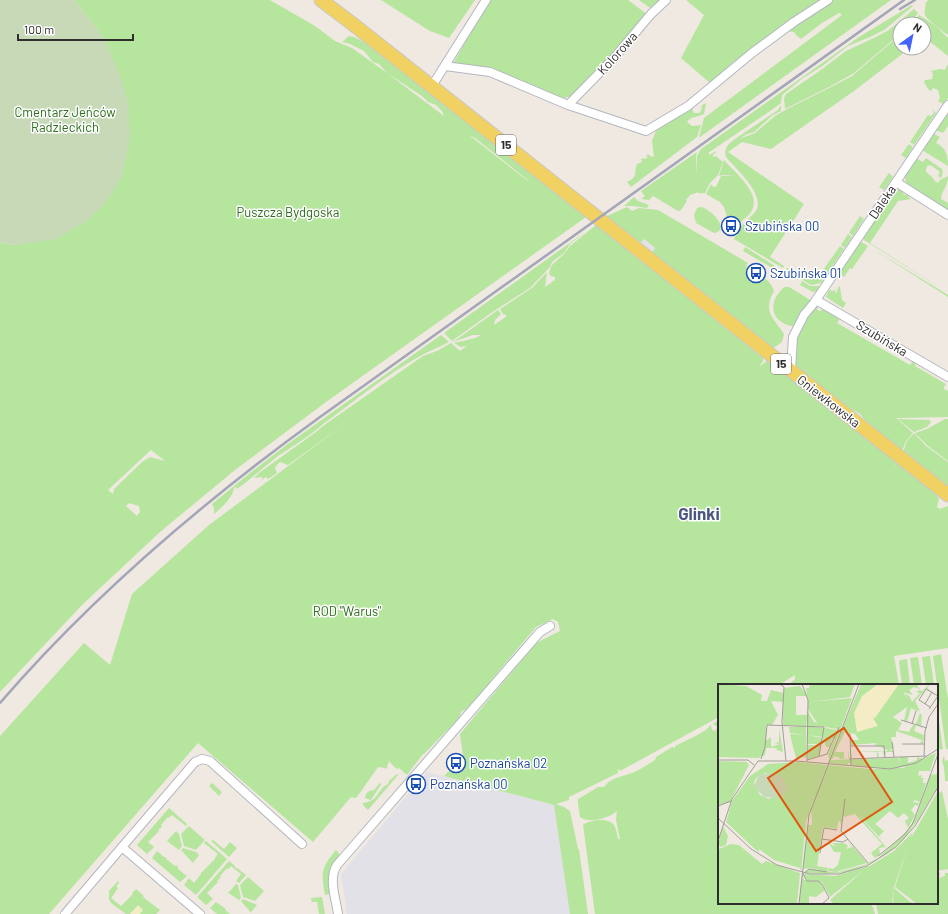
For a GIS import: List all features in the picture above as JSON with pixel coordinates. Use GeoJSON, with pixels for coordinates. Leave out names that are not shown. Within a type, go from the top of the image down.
{"type":"FeatureCollection","features":[{"type":"Feature","properties":{"kind":"main road","name":"15"},"geometry":{"type":"LineString","coordinates":[[321,0],[432,86]]}},
{"type":"Feature","properties":{"kind":"main road","name":"Gniewkowska"},"geometry":{"type":"LineString","coordinates":[[432,86],[948,495]]}},
{"type":"Feature","properties":{"kind":"street"},"geometry":{"type":"LineString","coordinates":[[432,86],[486,0]]}},
{"type":"Feature","properties":{"kind":"street","name":"Kolorowa"},"geometry":{"type":"LineString","coordinates":[[568,105],[615,57],[651,14],[666,0]]}},
{"type":"Feature","properties":{"kind":"street"},"geometry":{"type":"LineString","coordinates":[[445,66],[490,72],[568,105],[646,131],[688,106],[764,44],[828,0]]}},
{"type":"Feature","properties":{"kind":"street","name":"Daleka"},"geometry":{"type":"LineString","coordinates":[[791,371],[793,337],[804,315],[816,300],[948,105]]}},
{"type":"Feature","properties":{"kind":"street"},"geometry":{"type":"LineString","coordinates":[[896,182],[948,215]]}},
{"type":"Feature","properties":{"kind":"street","name":"Szubińska"},"geometry":{"type":"LineString","coordinates":[[816,300],[948,377]]}},
{"type":"Feature","properties":{"kind":"street"},"geometry":{"type":"LineString","coordinates":[[338,914],[333,876],[337,865],[540,632],[550,626]]}},
{"type":"Feature","properties":{"kind":"street"},"geometry":{"type":"LineString","coordinates":[[65,914],[195,762],[202,759],[210,761],[302,844]]}},
{"type":"Feature","properties":{"kind":"street"},"geometry":{"type":"LineString","coordinates":[[122,847],[200,914]]}},
{"type":"Feature","properties":{"kind":"shaded area"},"geometry":{"type":"Polygon","coordinates":[[[643,239],[655,249],[652,253],[640,243],[643,239]]]}},
{"type":"Feature","properties":{"kind":"shaded area"},"geometry":{"type":"Polygon","coordinates":[[[427,772],[554,805],[573,914],[347,914],[341,874],[427,772]]]}},
{"type":"Feature","properties":{"kind":"green space","name":"Cmentarz Jeńców Radzieckich"},"geometry":{"type":"Polygon","coordinates":[[[0,0],[74,0],[105,41],[120,75],[128,102],[130,137],[122,177],[104,205],[85,222],[56,239],[16,245],[0,243],[0,0]]]}},
{"type":"Feature","properties":{"kind":"green space","name":"Puszcza Bydgoska"},"geometry":{"type":"Polygon","coordinates":[[[74,0],[270,0],[315,26],[335,41],[352,48],[387,73],[379,64],[373,62],[364,51],[342,42],[349,36],[366,43],[586,217],[326,402],[235,470],[160,532],[82,605],[0,692],[0,243],[16,245],[105,41],[74,0]],[[387,73],[444,116],[442,111],[436,105],[428,102],[422,96],[387,73]],[[469,135],[528,181],[475,138],[469,135]],[[151,450],[108,490],[113,494],[114,489],[142,462],[150,457],[165,461],[151,450]],[[129,503],[126,506],[137,516],[140,512],[139,506],[129,503]]]}},
{"type":"Feature","properties":{"kind":"green space"},"geometry":{"type":"Polygon","coordinates":[[[381,0],[475,0],[449,38],[430,31],[381,0]]]}},
{"type":"Feature","properties":{"kind":"green space"},"geometry":{"type":"Polygon","coordinates":[[[489,0],[628,0],[648,15],[585,84],[571,96],[561,99],[525,85],[487,67],[454,67],[453,64],[489,0]]]}},
{"type":"Feature","properties":{"kind":"green space"},"geometry":{"type":"Polygon","coordinates":[[[639,0],[662,0],[653,10],[639,0]]]}},
{"type":"Feature","properties":{"kind":"green space"},"geometry":{"type":"Polygon","coordinates":[[[686,0],[821,0],[776,30],[732,63],[710,83],[681,58],[704,15],[686,0]]]}},
{"type":"Feature","properties":{"kind":"green space"},"geometry":{"type":"Polygon","coordinates":[[[832,0],[891,0],[699,137],[704,118],[842,15],[839,13],[822,23],[801,39],[794,32],[786,31],[832,0]]]}},
{"type":"Feature","properties":{"kind":"green space"},"geometry":{"type":"Polygon","coordinates":[[[929,0],[948,0],[948,35],[932,22],[932,16],[926,16],[926,2],[929,0]]]}},
{"type":"Feature","properties":{"kind":"green space"},"geometry":{"type":"Polygon","coordinates":[[[912,5],[913,6],[901,16],[894,16],[912,5]]]}},
{"type":"Feature","properties":{"kind":"green space"},"geometry":{"type":"Polygon","coordinates":[[[914,9],[918,13],[916,16],[906,16],[914,9]]]}},
{"type":"Feature","properties":{"kind":"green space"},"geometry":{"type":"Polygon","coordinates":[[[892,17],[892,23],[884,30],[848,46],[782,95],[781,103],[708,153],[710,155],[715,151],[716,153],[713,154],[713,157],[716,156],[723,162],[718,175],[710,183],[705,193],[697,193],[696,191],[696,193],[690,195],[681,210],[678,211],[653,196],[649,200],[641,199],[645,196],[641,191],[697,152],[696,156],[697,175],[697,156],[701,149],[859,37],[892,17]]]}},
{"type":"Feature","properties":{"kind":"green space"},"geometry":{"type":"Polygon","coordinates":[[[932,23],[948,38],[948,56],[932,43],[932,23]]]}},
{"type":"Feature","properties":{"kind":"green space"},"geometry":{"type":"Polygon","coordinates":[[[892,27],[892,41],[854,73],[785,109],[784,98],[786,94],[846,51],[892,27]]]}},
{"type":"Feature","properties":{"kind":"green space"},"geometry":{"type":"Polygon","coordinates":[[[892,42],[892,56],[900,56],[854,91],[771,149],[742,142],[728,152],[804,204],[770,257],[784,266],[783,268],[734,239],[744,223],[756,211],[758,202],[756,195],[748,181],[726,157],[725,151],[730,143],[778,110],[781,105],[781,111],[773,115],[754,132],[739,139],[755,133],[775,116],[789,108],[852,76],[892,42]]]}},
{"type":"Feature","properties":{"kind":"green space"},"geometry":{"type":"Polygon","coordinates":[[[948,64],[948,98],[943,104],[938,101],[940,98],[938,90],[933,88],[931,91],[924,82],[925,80],[933,79],[933,74],[931,71],[941,69],[945,70],[948,64]]]}},
{"type":"Feature","properties":{"kind":"green space"},"geometry":{"type":"Polygon","coordinates":[[[700,101],[692,109],[694,113],[699,113],[702,105],[706,103],[704,114],[687,122],[692,126],[701,125],[697,137],[631,187],[627,182],[633,178],[637,164],[642,162],[641,159],[648,158],[646,156],[648,154],[654,157],[652,141],[656,131],[700,101]]]}},
{"type":"Feature","properties":{"kind":"green space"},"geometry":{"type":"Polygon","coordinates":[[[932,110],[936,113],[914,145],[910,142],[928,115],[931,116],[934,113],[932,110]]]}},
{"type":"Feature","properties":{"kind":"green space"},"geometry":{"type":"Polygon","coordinates":[[[948,111],[948,126],[943,133],[935,130],[948,111]]]}},
{"type":"Feature","properties":{"kind":"green space"},"geometry":{"type":"Polygon","coordinates":[[[933,133],[940,137],[936,143],[946,152],[948,166],[922,150],[933,133]]]}},
{"type":"Feature","properties":{"kind":"green space"},"geometry":{"type":"Polygon","coordinates":[[[909,144],[913,147],[906,158],[901,155],[909,144]]]}},
{"type":"Feature","properties":{"kind":"green space"},"geometry":{"type":"Polygon","coordinates":[[[916,158],[923,162],[926,158],[942,169],[943,172],[941,178],[938,176],[940,172],[932,166],[928,165],[926,169],[938,183],[940,180],[948,176],[941,199],[948,203],[948,211],[906,183],[905,176],[916,158]]]}},
{"type":"Feature","properties":{"kind":"green space"},"geometry":{"type":"Polygon","coordinates":[[[724,160],[741,177],[751,191],[754,205],[751,212],[740,223],[737,223],[736,225],[739,226],[732,234],[724,207],[720,202],[706,194],[711,184],[712,186],[716,187],[721,176],[735,176],[723,175],[719,176],[724,160]]]}},
{"type":"Feature","properties":{"kind":"green space"},"geometry":{"type":"Polygon","coordinates":[[[889,173],[893,177],[884,190],[879,187],[889,173]]]}},
{"type":"Feature","properties":{"kind":"green space"},"geometry":{"type":"Polygon","coordinates":[[[896,189],[902,190],[904,195],[908,195],[911,199],[898,201],[870,243],[948,293],[864,240],[863,237],[896,189]]]}},
{"type":"Feature","properties":{"kind":"green space"},"geometry":{"type":"Polygon","coordinates":[[[634,197],[638,201],[649,205],[647,208],[624,206],[634,197]]]}},
{"type":"Feature","properties":{"kind":"green space"},"geometry":{"type":"Polygon","coordinates":[[[627,207],[632,211],[639,208],[658,210],[748,263],[746,266],[753,270],[752,273],[759,277],[760,275],[765,278],[773,288],[774,291],[769,304],[769,310],[773,319],[784,334],[782,342],[772,349],[652,253],[655,248],[644,239],[640,243],[622,230],[607,216],[627,207]]]}},
{"type":"Feature","properties":{"kind":"green space"},"geometry":{"type":"Polygon","coordinates":[[[701,207],[710,211],[718,220],[721,228],[719,231],[714,233],[696,223],[694,215],[697,208],[701,207]]]}},
{"type":"Feature","properties":{"kind":"green space"},"geometry":{"type":"Polygon","coordinates":[[[860,216],[864,219],[853,236],[849,233],[860,216]]]}},
{"type":"Feature","properties":{"kind":"green space","name":"ROD \"Warus\""},"geometry":{"type":"Polygon","coordinates":[[[596,225],[763,358],[763,361],[759,367],[767,361],[897,461],[892,471],[897,462],[936,495],[939,499],[937,507],[940,509],[948,506],[948,648],[894,656],[899,684],[789,684],[795,679],[795,675],[781,684],[718,684],[718,718],[620,771],[619,769],[618,773],[569,797],[569,800],[556,804],[570,811],[579,849],[588,914],[570,914],[554,805],[444,776],[463,757],[460,734],[536,643],[560,631],[558,622],[553,619],[536,627],[492,679],[486,689],[465,710],[462,711],[458,719],[423,754],[407,775],[399,768],[397,769],[388,760],[389,763],[387,765],[389,769],[387,766],[386,769],[378,767],[357,797],[351,797],[313,842],[198,743],[49,914],[0,914],[0,736],[84,643],[110,665],[132,594],[209,525],[346,423],[288,465],[280,462],[275,468],[277,473],[268,479],[266,477],[262,480],[263,477],[254,478],[259,473],[423,356],[437,351],[451,343],[460,351],[467,346],[461,347],[454,343],[472,339],[481,335],[473,335],[453,342],[498,310],[501,314],[495,320],[494,325],[507,316],[503,314],[500,309],[532,288],[547,272],[545,287],[555,280],[555,277],[549,274],[551,266],[570,246],[596,225]]]}},
{"type":"Feature","properties":{"kind":"green space"},"geometry":{"type":"Polygon","coordinates":[[[588,230],[570,244],[564,253],[553,261],[549,268],[530,288],[491,313],[452,341],[444,333],[588,230]]]}},
{"type":"Feature","properties":{"kind":"green space"},"geometry":{"type":"Polygon","coordinates":[[[848,234],[852,237],[845,248],[841,245],[848,234]]]}},
{"type":"Feature","properties":{"kind":"green space"},"geometry":{"type":"Polygon","coordinates":[[[859,242],[868,246],[852,269],[850,268],[844,277],[838,273],[859,242]]]}},
{"type":"Feature","properties":{"kind":"green space"},"geometry":{"type":"Polygon","coordinates":[[[840,246],[844,249],[821,283],[811,285],[786,270],[787,268],[806,279],[819,276],[840,246]]]}},
{"type":"Feature","properties":{"kind":"green space"},"geometry":{"type":"Polygon","coordinates":[[[745,247],[775,266],[774,269],[743,251],[745,247]]]}},
{"type":"Feature","properties":{"kind":"green space"},"geometry":{"type":"Polygon","coordinates":[[[870,247],[948,295],[948,297],[870,247]]]}},
{"type":"Feature","properties":{"kind":"green space"},"geometry":{"type":"Polygon","coordinates":[[[802,281],[810,286],[821,286],[818,291],[813,292],[800,285],[802,281]]]}},
{"type":"Feature","properties":{"kind":"green space"},"geometry":{"type":"Polygon","coordinates":[[[839,286],[842,300],[846,303],[843,308],[826,297],[829,290],[834,291],[836,288],[836,294],[839,286]]]}},
{"type":"Feature","properties":{"kind":"green space"},"geometry":{"type":"Polygon","coordinates":[[[784,287],[789,287],[812,301],[793,326],[784,324],[775,315],[773,307],[778,294],[784,287]]]}},
{"type":"Feature","properties":{"kind":"green space"},"geometry":{"type":"Polygon","coordinates":[[[815,307],[818,307],[817,309],[819,311],[822,310],[823,307],[840,318],[837,323],[910,365],[913,361],[916,363],[915,366],[946,384],[944,389],[948,391],[948,417],[896,418],[913,433],[906,441],[902,451],[869,425],[860,414],[846,406],[795,366],[795,347],[798,348],[795,346],[801,326],[815,307]]]}},
{"type":"Feature","properties":{"kind":"green space"},"geometry":{"type":"Polygon","coordinates":[[[441,335],[449,342],[409,362],[371,388],[307,437],[278,456],[237,489],[236,487],[234,488],[229,499],[214,514],[212,504],[250,473],[285,446],[441,335]]]}},
{"type":"Feature","properties":{"kind":"green space"},"geometry":{"type":"Polygon","coordinates":[[[898,419],[930,420],[931,422],[927,427],[914,432],[898,419]]]}},
{"type":"Feature","properties":{"kind":"green space"},"geometry":{"type":"Polygon","coordinates":[[[945,419],[948,419],[948,461],[928,446],[915,433],[927,429],[945,419]]]}},
{"type":"Feature","properties":{"kind":"green space"},"geometry":{"type":"Polygon","coordinates":[[[914,433],[926,446],[948,462],[948,488],[903,452],[907,441],[914,433]]]}},
{"type":"Feature","properties":{"kind":"green space"},"geometry":{"type":"Polygon","coordinates":[[[941,654],[948,699],[948,749],[946,749],[933,656],[941,654]]]}},
{"type":"Feature","properties":{"kind":"green space"},"geometry":{"type":"Polygon","coordinates":[[[930,656],[934,684],[926,684],[922,657],[930,656]]]}},
{"type":"Feature","properties":{"kind":"green space"},"geometry":{"type":"Polygon","coordinates":[[[918,657],[922,684],[914,684],[910,658],[918,657]]]}},
{"type":"Feature","properties":{"kind":"green space"},"geometry":{"type":"Polygon","coordinates":[[[907,659],[910,684],[902,684],[899,661],[907,659]]]}},
{"type":"Feature","properties":{"kind":"green space"},"geometry":{"type":"Polygon","coordinates":[[[938,715],[943,749],[938,750],[938,715]]]}},
{"type":"Feature","properties":{"kind":"green space"},"geometry":{"type":"Polygon","coordinates":[[[718,721],[718,727],[713,724],[718,721]]]}},
{"type":"Feature","properties":{"kind":"green space"},"geometry":{"type":"Polygon","coordinates":[[[711,725],[712,730],[715,731],[718,727],[718,904],[872,904],[873,908],[875,908],[873,909],[875,914],[595,914],[583,825],[585,823],[598,820],[606,820],[613,824],[618,839],[620,839],[616,820],[617,811],[614,814],[599,819],[584,819],[580,817],[578,799],[598,787],[604,787],[613,779],[641,769],[655,760],[656,757],[672,747],[675,748],[675,746],[701,733],[711,725]]]}},
{"type":"Feature","properties":{"kind":"green space"},"geometry":{"type":"Polygon","coordinates":[[[944,756],[945,761],[948,760],[948,781],[945,781],[942,761],[944,756]]]}},
{"type":"Feature","properties":{"kind":"green space"},"geometry":{"type":"Polygon","coordinates":[[[397,774],[398,775],[368,810],[363,803],[375,798],[381,789],[397,774]]]}},
{"type":"Feature","properties":{"kind":"green space"},"geometry":{"type":"Polygon","coordinates":[[[212,783],[222,792],[219,796],[209,786],[212,783]]]}},
{"type":"Feature","properties":{"kind":"green space"},"geometry":{"type":"Polygon","coordinates":[[[382,783],[371,800],[365,798],[368,792],[374,790],[379,784],[382,783]]]}},
{"type":"Feature","properties":{"kind":"green space"},"geometry":{"type":"Polygon","coordinates":[[[942,791],[948,819],[948,869],[938,871],[938,792],[942,791]]]}},
{"type":"Feature","properties":{"kind":"green space"},"geometry":{"type":"Polygon","coordinates":[[[169,808],[187,824],[186,826],[172,815],[169,818],[168,817],[161,825],[162,827],[158,830],[159,831],[148,842],[154,847],[147,854],[137,845],[169,808]]]}},
{"type":"Feature","properties":{"kind":"green space"},"geometry":{"type":"Polygon","coordinates":[[[189,826],[205,840],[196,850],[184,846],[181,834],[189,826]]]}},
{"type":"Feature","properties":{"kind":"green space"},"geometry":{"type":"Polygon","coordinates":[[[176,831],[179,834],[182,846],[179,850],[167,841],[176,831]]]}},
{"type":"Feature","properties":{"kind":"green space"},"geometry":{"type":"Polygon","coordinates":[[[213,840],[224,849],[230,842],[237,848],[229,857],[211,841],[213,840]]]}},
{"type":"Feature","properties":{"kind":"green space"},"geometry":{"type":"Polygon","coordinates":[[[206,841],[227,859],[196,895],[184,885],[189,878],[194,883],[218,854],[204,843],[206,841]]]}},
{"type":"Feature","properties":{"kind":"green space"},"geometry":{"type":"Polygon","coordinates":[[[183,848],[196,852],[199,855],[193,863],[181,850],[183,848]]]}},
{"type":"Feature","properties":{"kind":"green space"},"geometry":{"type":"Polygon","coordinates":[[[336,850],[340,855],[330,870],[330,894],[325,895],[323,871],[327,861],[336,850]]]}},
{"type":"Feature","properties":{"kind":"green space"},"geometry":{"type":"Polygon","coordinates":[[[157,851],[175,866],[176,865],[178,869],[187,876],[180,882],[152,858],[157,851]]]}},
{"type":"Feature","properties":{"kind":"green space"},"geometry":{"type":"Polygon","coordinates":[[[229,861],[235,866],[235,868],[246,875],[239,883],[236,881],[241,874],[231,866],[228,869],[227,868],[220,876],[221,877],[217,881],[218,882],[207,893],[213,899],[206,905],[198,898],[198,896],[229,861]]]}},
{"type":"Feature","properties":{"kind":"green space"},"geometry":{"type":"Polygon","coordinates":[[[941,873],[939,876],[940,879],[941,877],[945,876],[945,873],[948,873],[948,914],[878,914],[876,904],[938,904],[938,874],[941,873]]]}},
{"type":"Feature","properties":{"kind":"green space"},"geometry":{"type":"Polygon","coordinates":[[[248,877],[264,891],[255,901],[243,897],[240,885],[248,877]]]}},
{"type":"Feature","properties":{"kind":"green space"},"geometry":{"type":"Polygon","coordinates":[[[118,881],[119,883],[116,886],[118,888],[111,898],[121,906],[136,889],[144,896],[143,897],[160,910],[156,914],[126,914],[111,903],[109,899],[109,891],[118,881]]]}},
{"type":"Feature","properties":{"kind":"green space"},"geometry":{"type":"Polygon","coordinates":[[[236,884],[238,885],[241,898],[239,900],[227,892],[229,892],[236,884]]]}},
{"type":"Feature","properties":{"kind":"green space"},"geometry":{"type":"Polygon","coordinates":[[[322,897],[325,914],[319,914],[317,902],[312,902],[311,898],[322,897]]]}},
{"type":"Feature","properties":{"kind":"green space"},"geometry":{"type":"Polygon","coordinates":[[[243,899],[257,905],[251,912],[252,914],[241,901],[243,899]]]}},
{"type":"Feature","properties":{"kind":"green space"},"geometry":{"type":"Polygon","coordinates":[[[216,902],[230,914],[217,914],[210,908],[216,902]]]}},
{"type":"Feature","properties":{"kind":"sand"},"geometry":{"type":"Polygon","coordinates":[[[138,905],[143,910],[140,914],[130,914],[138,905]]]}},
{"type":"Feature","properties":{"kind":"railway"},"geometry":{"type":"LineString","coordinates":[[0,703],[73,624],[112,587],[234,482],[320,417],[904,0]]}},
{"type":"Feature","properties":{"kind":"railway"},"geometry":{"type":"LineString","coordinates":[[900,9],[915,0]]}},
{"type":"Feature","properties":{"kind":"place","name":"Szubińska 00"},"geometry":{"type":"Point","coordinates":[731,226]}},
{"type":"Feature","properties":{"kind":"place","name":"Szubińska 01"},"geometry":{"type":"Point","coordinates":[756,273]}},
{"type":"Feature","properties":{"kind":"place","name":"Poznańska 02"},"geometry":{"type":"Point","coordinates":[456,763]}},
{"type":"Feature","properties":{"kind":"place","name":"Poznańska 00"},"geometry":{"type":"Point","coordinates":[416,784]}},
{"type":"Feature","properties":{"kind":"district","name":"Glinki"},"geometry":{"type":"Point","coordinates":[699,514]}}]}
